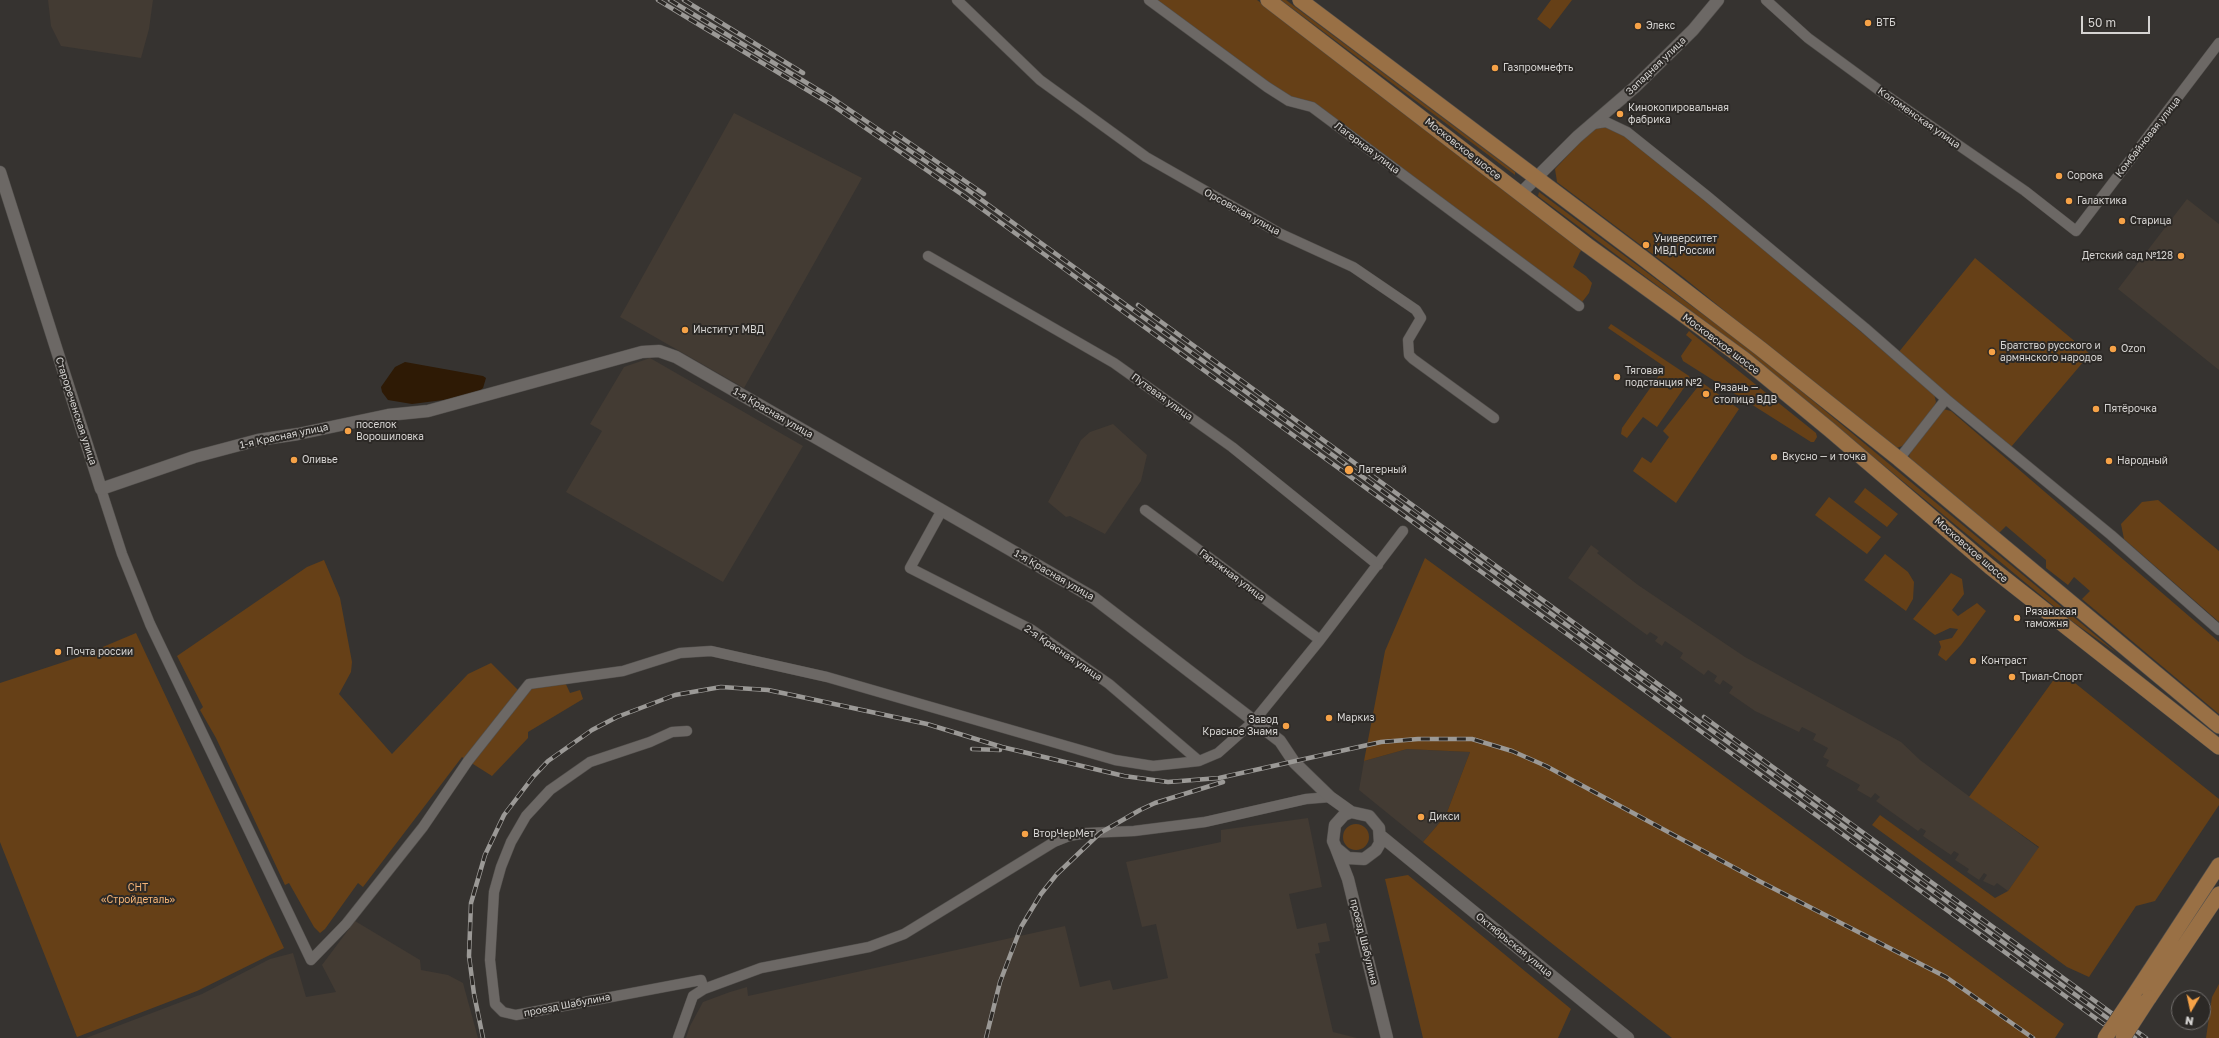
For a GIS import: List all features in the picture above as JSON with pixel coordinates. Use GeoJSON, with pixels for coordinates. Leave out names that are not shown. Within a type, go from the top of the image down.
{"type":"FeatureCollection","features":[{"type":"Feature","properties":{"kind":"main road","name":"Московское шоссе"},"geometry":{"type":"LineString","coordinates":[[1268,0],[1621,270],[1744,359],[1830,430],[1990,567],[2219,747]]}},
{"type":"Feature","properties":{"kind":"main road","name":"Московское шоссе"},"geometry":{"type":"LineString","coordinates":[[1300,0],[1761,349],[1899,460],[2219,726]]}},
{"type":"Feature","properties":{"kind":"main road"},"geometry":{"type":"LineString","coordinates":[[2105,1038],[2219,865]]}},
{"type":"Feature","properties":{"kind":"main road"},"geometry":{"type":"LineString","coordinates":[[2123,1038],[2219,894]]}},
{"type":"Feature","properties":{"kind":"street","name":"Орсовская улица"},"geometry":{"type":"LineString","coordinates":[[957,0],[1040,80],[1146,157],[1281,234],[1353,267],[1416,310],[1422,318],[1408,340],[1409,355],[1413,360],[1494,418]]}},
{"type":"Feature","properties":{"kind":"street","name":"Лагерная улица"},"geometry":{"type":"LineString","coordinates":[[1149,0],[1267,87],[1289,101],[1312,107],[1579,306]]}},
{"type":"Feature","properties":{"kind":"street","name":"Западная улица"},"geometry":{"type":"LineString","coordinates":[[1521,193],[1593,124],[1635,87],[1688,35],[1718,0]]}},
{"type":"Feature","properties":{"kind":"street","name":"Коломенская улица"},"geometry":{"type":"LineString","coordinates":[[1766,0],[1808,38],[1883,93],[2025,191],[2076,231]]}},
{"type":"Feature","properties":{"kind":"street","name":"Комбайновая улица"},"geometry":{"type":"LineString","coordinates":[[2076,231],[2219,43]]}},
{"type":"Feature","properties":{"kind":"street"},"geometry":{"type":"LineString","coordinates":[[1593,124],[1606,122],[1627,132],[1738,222],[1946,399],[2111,535],[2219,630]]}},
{"type":"Feature","properties":{"kind":"street","name":"Старореченская улица"},"geometry":{"type":"LineString","coordinates":[[0,172],[122,554],[150,624],[311,960],[346,924],[423,828],[468,761],[529,684],[623,670],[680,652],[711,651],[827,677],[1115,760],[1153,766],[1199,761]]}},
{"type":"Feature","properties":{"kind":"street","name":"Путевая улица"},"geometry":{"type":"LineString","coordinates":[[928,256],[1114,363],[1232,447],[1378,565]]}},
{"type":"Feature","properties":{"kind":"street","name":"1-я Красная улица"},"geometry":{"type":"LineString","coordinates":[[102,489],[194,457],[258,440],[298,434],[388,415],[428,411],[642,352],[659,351],[676,357],[1094,598],[1280,741],[1294,762],[1330,797],[1351,812]]}},
{"type":"Feature","properties":{"kind":"street"},"geometry":{"type":"LineString","coordinates":[[1899,460],[1946,399]]}},
{"type":"Feature","properties":{"kind":"street","name":"2-я Красная улица"},"geometry":{"type":"LineString","coordinates":[[942,510],[910,568],[1032,630],[1109,684],[1199,761]]}},
{"type":"Feature","properties":{"kind":"street","name":"Гаражная улица"},"geometry":{"type":"LineString","coordinates":[[1145,510],[1320,640]]}},
{"type":"Feature","properties":{"kind":"street"},"geometry":{"type":"LineString","coordinates":[[1199,761],[1218,753],[1254,721],[1320,640],[1378,565],[1402,531]]}},
{"type":"Feature","properties":{"kind":"street","name":"проезд Шабулина"},"geometry":{"type":"LineString","coordinates":[[687,731],[672,732],[650,742],[590,762],[550,790],[526,816],[503,861],[494,892],[490,960],[495,1004],[503,1012],[516,1015],[701,980],[704,990]]}},
{"type":"Feature","properties":{"kind":"street"},"geometry":{"type":"LineString","coordinates":[[678,1038],[693,996],[704,990],[761,968],[869,947],[898,936],[921,926],[1054,842],[1069,836],[1087,833],[1134,831],[1205,822],[1306,799],[1330,797]]}},
{"type":"Feature","properties":{"kind":"street","name":"проезд Шабулина"},"geometry":{"type":"LineString","coordinates":[[1330,797],[1335,826],[1333,833],[1336,848],[1348,879],[1387,1038]]}},
{"type":"Feature","properties":{"kind":"street"},"geometry":{"type":"LineString","coordinates":[[1335,826],[1344,815],[1351,812],[1369,816],[1377,824],[1381,836],[1376,850]]}},
{"type":"Feature","properties":{"kind":"street","name":"Октябрьская улица"},"geometry":{"type":"LineString","coordinates":[[1381,836],[1628,1038]]}},
{"type":"Feature","properties":{"kind":"street"},"geometry":{"type":"LineString","coordinates":[[1336,848],[1348,858],[1356,860],[1364,859],[1376,850],[1386,849],[1400,851]]}},
{"type":"Feature","properties":{"kind":"street"},"geometry":{"type":"LineString","coordinates":[[1348,879],[1347,873],[1356,860]]}},
{"type":"Feature","properties":{"kind":"shaded area"},"geometry":{"type":"Polygon","coordinates":[[[48,0],[153,0],[149,29],[141,58],[61,46],[51,26],[48,0]]]}},
{"type":"Feature","properties":{"kind":"shaded area"},"geometry":{"type":"Polygon","coordinates":[[[734,113],[862,178],[744,388],[620,317],[734,113]]]}},
{"type":"Feature","properties":{"kind":"shaded area","name":"Детский сад №128"},"geometry":{"type":"Polygon","coordinates":[[[2187,199],[2219,224],[2219,370],[2118,289],[2187,199]]]}},
{"type":"Feature","properties":{"kind":"shaded area"},"geometry":{"type":"Polygon","coordinates":[[[650,358],[803,446],[723,582],[566,492],[602,431],[590,424],[624,367],[650,358]]]}},
{"type":"Feature","properties":{"kind":"shaded area"},"geometry":{"type":"Polygon","coordinates":[[[405,362],[483,376],[486,378],[483,388],[478,392],[451,399],[412,404],[388,400],[382,392],[381,387],[395,367],[405,362]]]}},
{"type":"Feature","properties":{"kind":"shaded area"},"geometry":{"type":"Polygon","coordinates":[[[1113,424],[1147,455],[1141,481],[1105,534],[1070,516],[1066,517],[1048,502],[1081,440],[1090,432],[1113,424]]]}},
{"type":"Feature","properties":{"kind":"shaded area"},"geometry":{"type":"Polygon","coordinates":[[[1591,545],[1599,551],[1597,553],[1638,585],[1745,657],[1901,742],[1920,760],[2039,848],[2008,891],[1997,883],[1994,886],[1983,881],[1987,875],[1984,873],[1979,880],[1967,872],[1969,869],[1955,860],[1959,854],[1954,851],[1951,855],[1923,836],[1926,831],[1921,828],[1918,831],[1876,801],[1880,797],[1875,793],[1871,798],[1857,790],[1860,785],[1826,766],[1829,760],[1823,757],[1828,748],[1813,740],[1816,734],[1802,727],[1799,732],[1755,711],[1729,693],[1733,687],[1723,680],[1720,685],[1714,681],[1717,676],[1708,670],[1704,675],[1680,658],[1683,653],[1665,641],[1662,646],[1655,641],[1658,637],[1650,632],[1647,635],[1568,578],[1591,545]]]}},
{"type":"Feature","properties":{"kind":"shaded area"},"geometry":{"type":"Polygon","coordinates":[[[1407,749],[1470,752],[1446,815],[1423,842],[1359,790],[1364,761],[1407,749]]]}},
{"type":"Feature","properties":{"kind":"shaded area"},"geometry":{"type":"Polygon","coordinates":[[[1308,818],[1322,887],[1289,894],[1297,929],[1326,923],[1330,941],[1318,943],[1320,953],[1315,954],[1333,1032],[1357,1038],[686,1038],[690,1026],[703,1002],[730,992],[747,987],[748,996],[1065,926],[1080,987],[1110,980],[1113,990],[1168,978],[1156,924],[1142,927],[1126,862],[1221,842],[1221,830],[1308,818]]]}},
{"type":"Feature","properties":{"kind":"shaded area"},"geometry":{"type":"Polygon","coordinates":[[[355,921],[420,960],[421,970],[448,975],[463,983],[478,1038],[86,1038],[202,994],[270,959],[293,953],[306,997],[336,992],[322,965],[355,921]]]}},
{"type":"Feature","properties":{"kind":"green space"},"geometry":{"type":"Polygon","coordinates":[[[1149,0],[1257,0],[1521,193],[1587,245],[1580,252],[1573,267],[1586,276],[1592,283],[1589,293],[1579,306],[1312,107],[1289,101],[1149,0]]]}},
{"type":"Feature","properties":{"kind":"green space"},"geometry":{"type":"Polygon","coordinates":[[[1281,0],[1286,0],[1515,172],[1515,175],[1281,0]]]}},
{"type":"Feature","properties":{"kind":"green space"},"geometry":{"type":"Polygon","coordinates":[[[1551,0],[1572,0],[1550,29],[1537,19],[1551,0]]]}},
{"type":"Feature","properties":{"kind":"green space"},"geometry":{"type":"Polygon","coordinates":[[[1603,126],[1625,136],[1693,189],[1934,394],[1936,402],[1932,410],[1905,445],[1894,449],[1683,277],[1557,182],[1555,169],[1592,129],[1603,126]]]}},
{"type":"Feature","properties":{"kind":"green space"},"geometry":{"type":"Polygon","coordinates":[[[1539,192],[1759,356],[2117,653],[2073,622],[1755,359],[1538,196],[1539,192]]]}},
{"type":"Feature","properties":{"kind":"green space"},"geometry":{"type":"Polygon","coordinates":[[[1975,258],[2090,354],[2011,447],[1898,353],[1975,258]]]}},
{"type":"Feature","properties":{"kind":"green space"},"geometry":{"type":"Polygon","coordinates":[[[1611,324],[1689,376],[1690,379],[1657,427],[1643,417],[1627,438],[1621,434],[1622,428],[1665,367],[1608,328],[1611,324]]]}},
{"type":"Feature","properties":{"kind":"green space"},"geometry":{"type":"Polygon","coordinates":[[[1689,331],[1816,433],[1817,437],[1814,442],[1811,442],[1683,361],[1681,356],[1692,340],[1686,335],[1689,331]]]}},
{"type":"Feature","properties":{"kind":"green space"},"geometry":{"type":"Polygon","coordinates":[[[1700,384],[1704,384],[1739,409],[1676,503],[1633,471],[1642,457],[1651,463],[1669,437],[1663,431],[1700,384]]]}},
{"type":"Feature","properties":{"kind":"green space"},"geometry":{"type":"Polygon","coordinates":[[[1943,409],[1951,411],[2219,642],[2219,714],[2082,599],[2090,591],[2074,577],[2068,585],[2046,568],[2046,560],[2006,526],[1999,533],[1911,461],[1909,456],[1912,449],[1943,409]]]}},
{"type":"Feature","properties":{"kind":"green space"},"geometry":{"type":"Polygon","coordinates":[[[1865,488],[1898,514],[1887,527],[1854,502],[1865,488]]]}},
{"type":"Feature","properties":{"kind":"green space"},"geometry":{"type":"Polygon","coordinates":[[[1829,497],[1881,537],[1867,554],[1815,515],[1829,497]]]}},
{"type":"Feature","properties":{"kind":"green space"},"geometry":{"type":"Polygon","coordinates":[[[2158,500],[2219,551],[2219,622],[2124,539],[2121,524],[2142,502],[2158,500]]]}},
{"type":"Feature","properties":{"kind":"green space"},"geometry":{"type":"Polygon","coordinates":[[[1885,554],[1908,572],[1914,582],[1913,599],[1906,611],[1864,580],[1885,554]]]}},
{"type":"Feature","properties":{"kind":"green space"},"geometry":{"type":"Polygon","coordinates":[[[1425,558],[2064,1024],[2055,1038],[1672,1038],[1423,842],[1446,815],[1470,752],[1407,749],[1364,761],[1385,651],[1425,558]]]}},
{"type":"Feature","properties":{"kind":"green space"},"geometry":{"type":"Polygon","coordinates":[[[324,560],[340,598],[352,662],[351,672],[339,694],[392,754],[468,674],[491,663],[522,694],[540,684],[564,680],[570,693],[580,690],[583,699],[528,732],[528,738],[492,776],[462,757],[363,887],[358,883],[325,929],[320,933],[314,927],[289,883],[285,885],[216,738],[200,710],[203,707],[177,656],[307,567],[324,560]]]}},
{"type":"Feature","properties":{"kind":"green space"},"geometry":{"type":"Polygon","coordinates":[[[1951,573],[1962,579],[1964,594],[1952,610],[1958,616],[1977,603],[1986,611],[1961,645],[1946,661],[1938,655],[1941,647],[1939,641],[1952,638],[1958,629],[1950,628],[1935,635],[1913,619],[1951,573]]]}},
{"type":"Feature","properties":{"kind":"green space","name":"СНТ «Стройдеталь»"},"geometry":{"type":"Polygon","coordinates":[[[136,633],[284,948],[197,991],[77,1037],[0,842],[0,683],[79,657],[136,633]]]}},
{"type":"Feature","properties":{"kind":"green space"},"geometry":{"type":"Polygon","coordinates":[[[2060,671],[2219,799],[2219,805],[2155,901],[2136,906],[2089,977],[2067,967],[1872,825],[1880,815],[1995,898],[2008,891],[2039,847],[1969,797],[2060,671]]]}},
{"type":"Feature","properties":{"kind":"green space"},"geometry":{"type":"Polygon","coordinates":[[[1356,824],[1365,828],[1369,837],[1365,846],[1356,850],[1347,846],[1343,837],[1347,828],[1356,824]]]}},
{"type":"Feature","properties":{"kind":"green space"},"geometry":{"type":"Polygon","coordinates":[[[1408,875],[1571,1009],[1558,1038],[1423,1038],[1385,879],[1408,875]]]}},
{"type":"Feature","properties":{"kind":"green space"},"geometry":{"type":"Polygon","coordinates":[[[2219,984],[2219,1038],[2206,1038],[2207,1030],[2211,1030],[2212,997],[2219,984]]]}},
{"type":"Feature","properties":{"kind":"railway"},"geometry":{"type":"LineString","coordinates":[[658,0],[832,105],[964,196],[2123,1038]]}},
{"type":"Feature","properties":{"kind":"railway"},"geometry":{"type":"LineString","coordinates":[[670,0],[835,100],[968,190],[2135,1038]]}},
{"type":"Feature","properties":{"kind":"railway"},"geometry":{"type":"LineString","coordinates":[[684,0],[803,73]]}},
{"type":"Feature","properties":{"kind":"railway"},"geometry":{"type":"LineString","coordinates":[[895,133],[984,194]]}},
{"type":"Feature","properties":{"kind":"railway"},"geometry":{"type":"LineString","coordinates":[[1138,305],[1680,700]]}},
{"type":"Feature","properties":{"kind":"railway"},"geometry":{"type":"LineString","coordinates":[[483,1038],[474,994],[469,956],[471,903],[485,855],[504,815],[533,777],[548,761],[592,730],[617,717],[675,695],[721,687],[768,690],[797,696],[927,724],[1002,747],[1124,776],[1168,782],[1219,778],[1381,742],[1418,739],[1472,739],[1512,751],[1546,766],[1759,881],[1946,977],[2033,1038]]}},
{"type":"Feature","properties":{"kind":"railway"},"geometry":{"type":"LineString","coordinates":[[1704,717],[2146,1038]]}},
{"type":"Feature","properties":{"kind":"railway"},"geometry":{"type":"LineString","coordinates":[[972,749],[1000,750]]}},
{"type":"Feature","properties":{"kind":"railway"},"geometry":{"type":"LineString","coordinates":[[986,1038],[1000,982],[1021,927],[1041,894],[1057,874],[1100,833],[1140,810],[1155,803],[1223,782]]}},
{"type":"Feature","properties":{"kind":"place","name":"ВТБ"},"geometry":{"type":"Point","coordinates":[1868,23]}},
{"type":"Feature","properties":{"kind":"place","name":"Элекс"},"geometry":{"type":"Point","coordinates":[1638,26]}},
{"type":"Feature","properties":{"kind":"place","name":"Газпромнефть"},"geometry":{"type":"Point","coordinates":[1495,68]}},
{"type":"Feature","properties":{"kind":"place","name":"Кинокопировальная фабрика"},"geometry":{"type":"Point","coordinates":[1620,114]}},
{"type":"Feature","properties":{"kind":"place","name":"Сорока"},"geometry":{"type":"Point","coordinates":[2059,176]}},
{"type":"Feature","properties":{"kind":"place","name":"Галактика"},"geometry":{"type":"Point","coordinates":[2069,201]}},
{"type":"Feature","properties":{"kind":"place","name":"Старица"},"geometry":{"type":"Point","coordinates":[2122,221]}},
{"type":"Feature","properties":{"kind":"place","name":"Университет МВД России"},"geometry":{"type":"Point","coordinates":[1646,245]}},
{"type":"Feature","properties":{"kind":"place","name":"Детский сад №128"},"geometry":{"type":"Point","coordinates":[2181,256]}},
{"type":"Feature","properties":{"kind":"place","name":"Институт МВД"},"geometry":{"type":"Point","coordinates":[685,330]}},
{"type":"Feature","properties":{"kind":"place","name":"Ozon"},"geometry":{"type":"Point","coordinates":[2113,349]}},
{"type":"Feature","properties":{"kind":"place","name":"Братство русского и армянского народов"},"geometry":{"type":"Point","coordinates":[1992,352]}},
{"type":"Feature","properties":{"kind":"place","name":"Тяговая подстанция №2"},"geometry":{"type":"Point","coordinates":[1617,377]}},
{"type":"Feature","properties":{"kind":"place","name":"Рязань — столица ВДВ"},"geometry":{"type":"Point","coordinates":[1706,394]}},
{"type":"Feature","properties":{"kind":"place","name":"Пятёрочка"},"geometry":{"type":"Point","coordinates":[2096,409]}},
{"type":"Feature","properties":{"kind":"place","name":"поселок Ворошиловка"},"geometry":{"type":"Point","coordinates":[348,431]}},
{"type":"Feature","properties":{"kind":"place","name":"Вкусно — и точка"},"geometry":{"type":"Point","coordinates":[1774,457]}},
{"type":"Feature","properties":{"kind":"place","name":"Оливье"},"geometry":{"type":"Point","coordinates":[294,460]}},
{"type":"Feature","properties":{"kind":"place","name":"Народный"},"geometry":{"type":"Point","coordinates":[2109,461]}},
{"type":"Feature","properties":{"kind":"place","name":"Лагерный"},"geometry":{"type":"Point","coordinates":[1349,470]}},
{"type":"Feature","properties":{"kind":"place","name":"Рязанская таможня"},"geometry":{"type":"Point","coordinates":[2017,618]}},
{"type":"Feature","properties":{"kind":"place","name":"Почта россии"},"geometry":{"type":"Point","coordinates":[58,652]}},
{"type":"Feature","properties":{"kind":"place","name":"Контраст"},"geometry":{"type":"Point","coordinates":[1973,661]}},
{"type":"Feature","properties":{"kind":"place","name":"Триал-Спорт"},"geometry":{"type":"Point","coordinates":[2012,677]}},
{"type":"Feature","properties":{"kind":"place","name":"Маркиз"},"geometry":{"type":"Point","coordinates":[1329,718]}},
{"type":"Feature","properties":{"kind":"place","name":"Завод Красное Знамя"},"geometry":{"type":"Point","coordinates":[1286,726]}},
{"type":"Feature","properties":{"kind":"place","name":"Дикси"},"geometry":{"type":"Point","coordinates":[1421,817]}},
{"type":"Feature","properties":{"kind":"place","name":"ВторЧерМет"},"geometry":{"type":"Point","coordinates":[1025,834]}}]}
